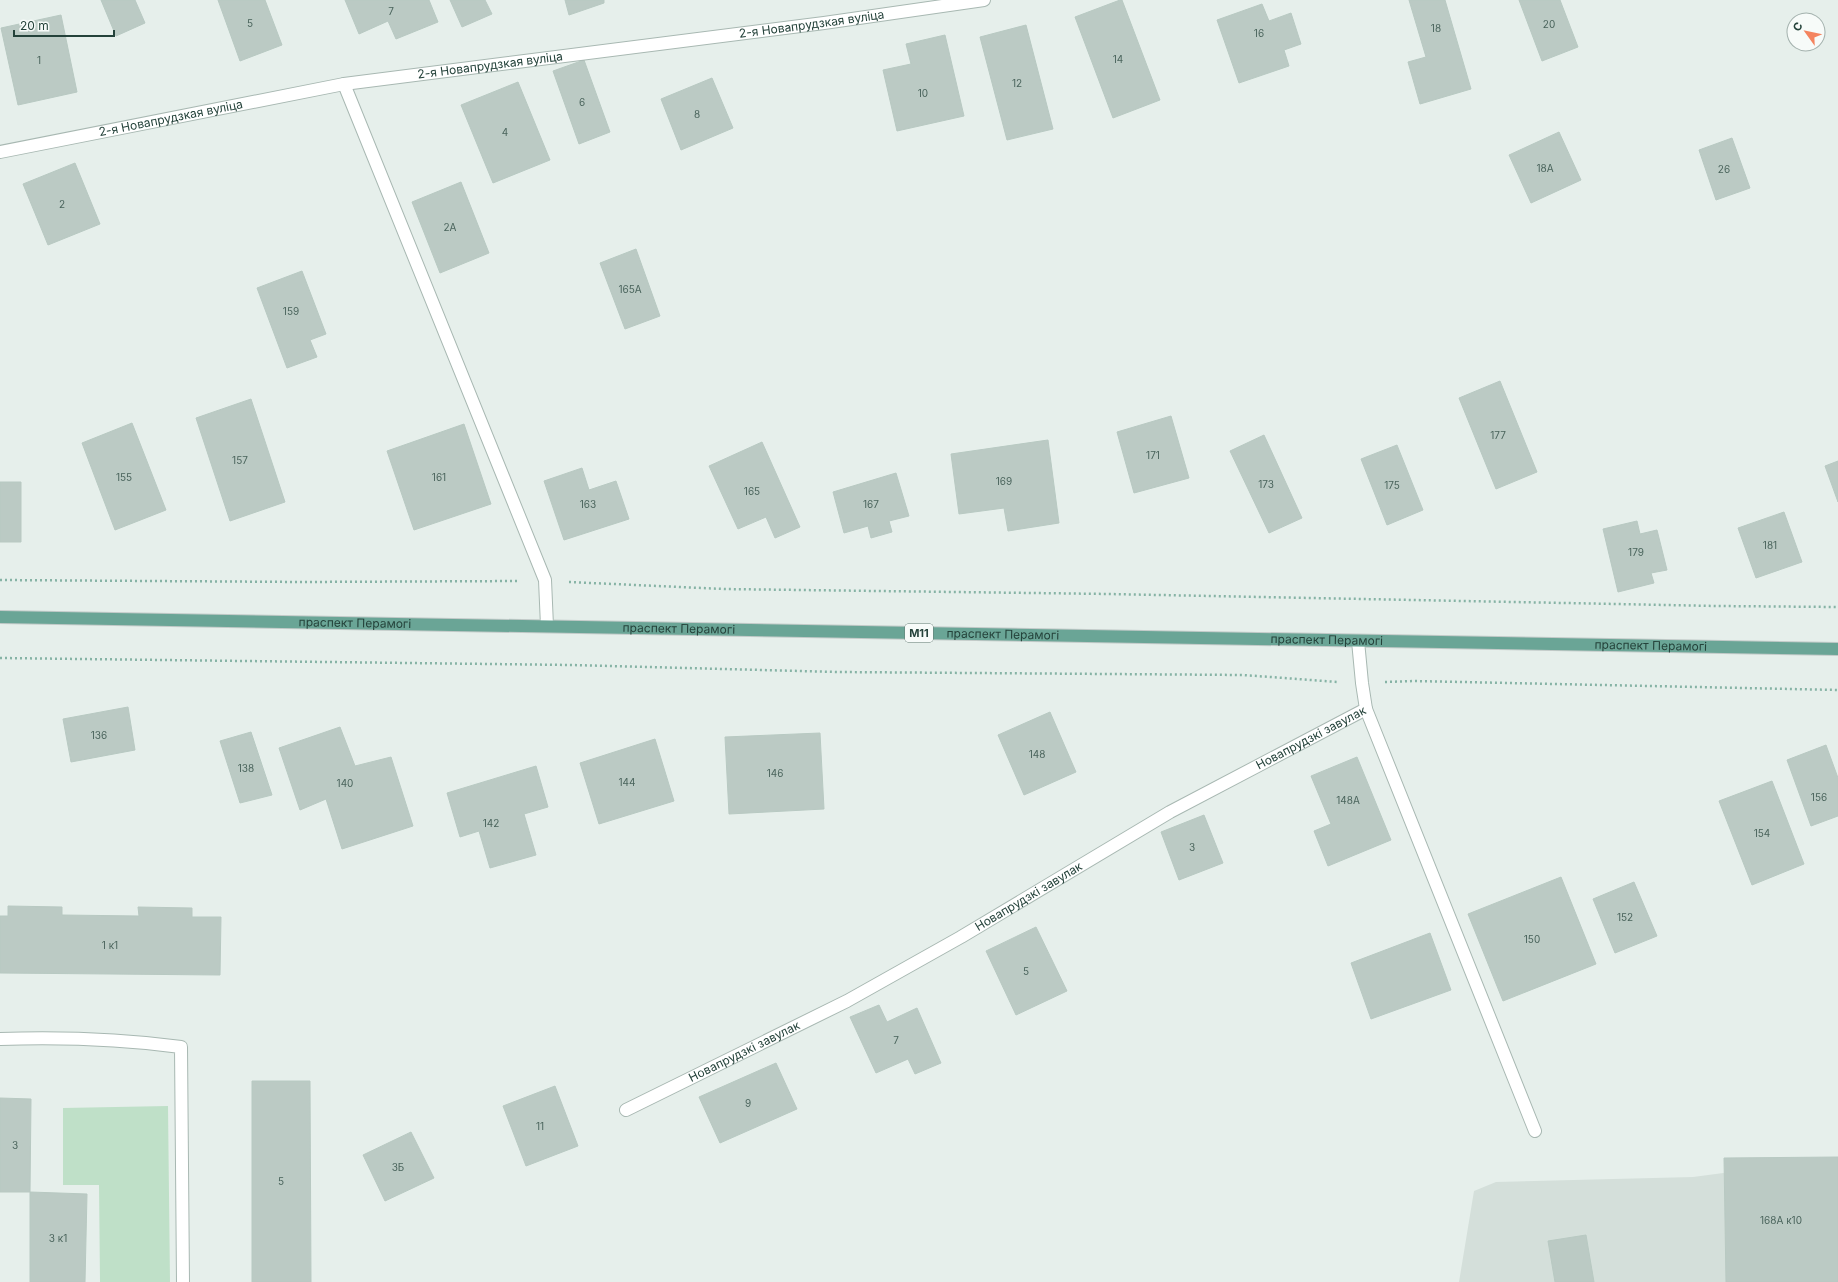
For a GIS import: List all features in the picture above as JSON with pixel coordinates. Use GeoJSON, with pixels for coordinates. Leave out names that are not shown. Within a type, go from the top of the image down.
{"type":"FeatureCollection","features":[{"type":"Feature","properties":{"kind":"main road","name":"праспект Перамогі"},"geometry":{"type":"LineString","coordinates":[[0,617],[1838,648]]}},
{"type":"Feature","properties":{"kind":"street","name":"2-я Новапрудзкая вуліца"},"geometry":{"type":"LineString","coordinates":[[0,152],[344,84],[824,23],[984,0]]}},
{"type":"Feature","properties":{"kind":"street"},"geometry":{"type":"LineString","coordinates":[[344,84],[545,580],[547,626]]}},
{"type":"Feature","properties":{"kind":"street","name":"Новапрудзкі завулак"},"geometry":{"type":"LineString","coordinates":[[626,1110],[847,1001],[961,938],[1170,812],[1366,709],[1358,640]]}},
{"type":"Feature","properties":{"kind":"street"},"geometry":{"type":"LineString","coordinates":[[1366,709],[1535,1131]]}},
{"type":"Feature","properties":{"kind":"street"},"geometry":{"type":"LineString","coordinates":[[0,1039],[58,1038],[150,1043],[181,1047],[183,1282]]}},
{"type":"Feature","properties":{"kind":"path"},"geometry":{"type":"LineString","coordinates":[[0,580],[302,582],[545,580],[724,589],[1108,594],[1709,606],[1838,607]]}},
{"type":"Feature","properties":{"kind":"path"},"geometry":{"type":"LineString","coordinates":[[0,658],[572,665],[830,671],[1243,675],[1362,683],[1414,681],[1838,690]]}},
{"type":"Feature","properties":{"kind":"shaded area"},"geometry":{"type":"Polygon","coordinates":[[[1838,1158],[1838,1282],[1459,1282],[1474,1191],[1496,1182],[1693,1177],[1838,1158]]]}},
{"type":"Feature","properties":{"kind":"green space"},"geometry":{"type":"Polygon","coordinates":[[[168,1106],[170,1282],[100,1282],[99,1185],[63,1185],[63,1108],[168,1106]]]}},
{"type":"Feature","properties":{"kind":"building"},"geometry":{"type":"Polygon","coordinates":[[[101,0],[135,0],[145,23],[116,36],[101,0]]]}},
{"type":"Feature","properties":{"kind":"building"},"geometry":{"type":"Polygon","coordinates":[[[218,0],[265,0],[282,45],[240,61],[218,0]]]}},
{"type":"Feature","properties":{"kind":"building"},"geometry":{"type":"Polygon","coordinates":[[[345,0],[429,0],[438,22],[396,39],[388,21],[359,34],[345,0]]]}},
{"type":"Feature","properties":{"kind":"building"},"geometry":{"type":"Polygon","coordinates":[[[450,0],[485,0],[492,14],[462,27],[450,0]]]}},
{"type":"Feature","properties":{"kind":"building"},"geometry":{"type":"Polygon","coordinates":[[[565,0],[604,0],[604,3],[569,15],[565,0]]]}},
{"type":"Feature","properties":{"kind":"building"},"geometry":{"type":"Polygon","coordinates":[[[1122,0],[1160,100],[1113,118],[1075,17],[1122,0]]]}},
{"type":"Feature","properties":{"kind":"building"},"geometry":{"type":"Polygon","coordinates":[[[1409,0],[1445,0],[1471,89],[1420,104],[1408,62],[1426,57],[1409,0]]]}},
{"type":"Feature","properties":{"kind":"building"},"geometry":{"type":"Polygon","coordinates":[[[1519,0],[1560,0],[1578,47],[1542,61],[1519,0]]]}},
{"type":"Feature","properties":{"kind":"building"},"geometry":{"type":"Polygon","coordinates":[[[1262,4],[1269,21],[1291,13],[1301,44],[1284,50],[1289,66],[1239,83],[1217,20],[1262,4]]]}},
{"type":"Feature","properties":{"kind":"building"},"geometry":{"type":"Polygon","coordinates":[[[61,15],[77,92],[18,105],[1,28],[61,15]]]}},
{"type":"Feature","properties":{"kind":"building"},"geometry":{"type":"Polygon","coordinates":[[[1026,25],[1053,129],[1007,140],[980,37],[1026,25]]]}},
{"type":"Feature","properties":{"kind":"building"},"geometry":{"type":"Polygon","coordinates":[[[945,35],[964,116],[897,131],[883,70],[911,64],[906,44],[945,35]]]}},
{"type":"Feature","properties":{"kind":"building"},"geometry":{"type":"Polygon","coordinates":[[[584,60],[610,132],[579,144],[553,71],[584,60]]]}},
{"type":"Feature","properties":{"kind":"building"},"geometry":{"type":"Polygon","coordinates":[[[712,78],[733,128],[681,150],[661,99],[712,78]]]}},
{"type":"Feature","properties":{"kind":"building"},"geometry":{"type":"Polygon","coordinates":[[[518,82],[550,160],[493,183],[461,105],[518,82]]]}},
{"type":"Feature","properties":{"kind":"building"},"geometry":{"type":"Polygon","coordinates":[[[1559,132],[1581,180],[1531,203],[1509,155],[1559,132]]]}},
{"type":"Feature","properties":{"kind":"building"},"geometry":{"type":"Polygon","coordinates":[[[1732,138],[1750,188],[1716,200],[1699,150],[1732,138]]]}},
{"type":"Feature","properties":{"kind":"building"},"geometry":{"type":"Polygon","coordinates":[[[75,163],[100,224],[48,245],[23,184],[75,163]]]}},
{"type":"Feature","properties":{"kind":"building"},"geometry":{"type":"Polygon","coordinates":[[[461,182],[489,253],[440,273],[412,202],[461,182]]]}},
{"type":"Feature","properties":{"kind":"building"},"geometry":{"type":"Polygon","coordinates":[[[636,249],[660,316],[625,329],[600,263],[636,249]]]}},
{"type":"Feature","properties":{"kind":"building"},"geometry":{"type":"Polygon","coordinates":[[[302,271],[326,334],[310,340],[317,357],[287,368],[257,288],[302,271]]]}},
{"type":"Feature","properties":{"kind":"building"},"geometry":{"type":"Polygon","coordinates":[[[1500,381],[1537,472],[1496,489],[1459,398],[1500,381]]]}},
{"type":"Feature","properties":{"kind":"building"},"geometry":{"type":"Polygon","coordinates":[[[251,399],[285,502],[230,521],[196,418],[251,399]]]}},
{"type":"Feature","properties":{"kind":"building"},"geometry":{"type":"Polygon","coordinates":[[[1171,416],[1189,478],[1134,493],[1117,432],[1171,416]]]}},
{"type":"Feature","properties":{"kind":"building"},"geometry":{"type":"Polygon","coordinates":[[[132,423],[166,510],[115,530],[82,443],[132,423]]]}},
{"type":"Feature","properties":{"kind":"building"},"geometry":{"type":"Polygon","coordinates":[[[464,424],[491,504],[414,530],[387,451],[464,424]]]}},
{"type":"Feature","properties":{"kind":"building"},"geometry":{"type":"Polygon","coordinates":[[[1264,435],[1302,518],[1269,533],[1230,451],[1264,435]]]}},
{"type":"Feature","properties":{"kind":"building"},"geometry":{"type":"Polygon","coordinates":[[[1048,440],[1059,523],[1008,531],[1004,508],[959,514],[951,454],[1048,440]]]}},
{"type":"Feature","properties":{"kind":"building"},"geometry":{"type":"Polygon","coordinates":[[[762,442],[800,527],[775,538],[766,517],[738,529],[709,466],[762,442]]]}},
{"type":"Feature","properties":{"kind":"building"},"geometry":{"type":"Polygon","coordinates":[[[1397,445],[1423,510],[1387,525],[1361,459],[1397,445]]]}},
{"type":"Feature","properties":{"kind":"building"},"geometry":{"type":"Polygon","coordinates":[[[1838,461],[1838,502],[1825,466],[1838,461]]]}},
{"type":"Feature","properties":{"kind":"building"},"geometry":{"type":"Polygon","coordinates":[[[582,468],[589,490],[616,481],[629,519],[564,540],[544,481],[582,468]]]}},
{"type":"Feature","properties":{"kind":"building"},"geometry":{"type":"Polygon","coordinates":[[[896,473],[909,516],[889,521],[892,532],[871,538],[868,526],[844,533],[833,492],[896,473]]]}},
{"type":"Feature","properties":{"kind":"building"},"geometry":{"type":"Polygon","coordinates":[[[0,482],[21,482],[21,542],[0,542],[0,482]]]}},
{"type":"Feature","properties":{"kind":"building"},"geometry":{"type":"Polygon","coordinates":[[[1784,512],[1802,562],[1756,578],[1738,528],[1784,512]]]}},
{"type":"Feature","properties":{"kind":"building"},"geometry":{"type":"Polygon","coordinates":[[[1637,521],[1640,534],[1657,530],[1667,570],[1651,573],[1654,583],[1618,592],[1603,529],[1637,521]]]}},
{"type":"Feature","properties":{"kind":"building"},"geometry":{"type":"Polygon","coordinates":[[[128,707],[135,750],[71,762],[63,719],[128,707]]]}},
{"type":"Feature","properties":{"kind":"building"},"geometry":{"type":"Polygon","coordinates":[[[1050,712],[1076,772],[1024,795],[998,735],[1050,712]]]}},
{"type":"Feature","properties":{"kind":"building"},"geometry":{"type":"Polygon","coordinates":[[[340,727],[355,766],[391,757],[413,826],[342,849],[326,799],[300,810],[279,748],[340,727]]]}},
{"type":"Feature","properties":{"kind":"building"},"geometry":{"type":"Polygon","coordinates":[[[251,732],[272,795],[240,803],[220,741],[251,732]]]}},
{"type":"Feature","properties":{"kind":"building"},"geometry":{"type":"Polygon","coordinates":[[[820,733],[824,809],[729,814],[725,737],[820,733]]]}},
{"type":"Feature","properties":{"kind":"building"},"geometry":{"type":"Polygon","coordinates":[[[655,739],[674,801],[599,824],[580,763],[655,739]]]}},
{"type":"Feature","properties":{"kind":"building"},"geometry":{"type":"Polygon","coordinates":[[[1826,745],[1838,778],[1838,816],[1811,826],[1787,760],[1826,745]]]}},
{"type":"Feature","properties":{"kind":"building"},"geometry":{"type":"Polygon","coordinates":[[[1357,757],[1391,840],[1328,866],[1314,831],[1331,824],[1311,776],[1357,757]]]}},
{"type":"Feature","properties":{"kind":"building"},"geometry":{"type":"Polygon","coordinates":[[[536,766],[548,807],[524,814],[536,855],[490,868],[479,831],[460,837],[447,793],[536,766]]]}},
{"type":"Feature","properties":{"kind":"building"},"geometry":{"type":"Polygon","coordinates":[[[1772,781],[1804,864],[1752,885],[1719,801],[1772,781]]]}},
{"type":"Feature","properties":{"kind":"building"},"geometry":{"type":"Polygon","coordinates":[[[1204,815],[1223,863],[1179,880],[1161,832],[1204,815]]]}},
{"type":"Feature","properties":{"kind":"building"},"geometry":{"type":"Polygon","coordinates":[[[1561,877],[1596,964],[1503,1001],[1468,914],[1561,877]]]}},
{"type":"Feature","properties":{"kind":"building"},"geometry":{"type":"Polygon","coordinates":[[[1634,882],[1657,936],[1615,953],[1593,899],[1634,882]]]}},
{"type":"Feature","properties":{"kind":"building"},"geometry":{"type":"Polygon","coordinates":[[[8,906],[62,907],[62,915],[139,916],[138,907],[192,908],[192,917],[221,917],[220,975],[0,973],[0,916],[8,916],[8,906]]]}},
{"type":"Feature","properties":{"kind":"building"},"geometry":{"type":"Polygon","coordinates":[[[1036,927],[1067,991],[1016,1015],[986,951],[1036,927]]]}},
{"type":"Feature","properties":{"kind":"building"},"geometry":{"type":"Polygon","coordinates":[[[1430,933],[1451,990],[1371,1019],[1351,963],[1430,933]]]}},
{"type":"Feature","properties":{"kind":"building"},"geometry":{"type":"Polygon","coordinates":[[[879,1005],[887,1022],[917,1008],[941,1063],[915,1074],[908,1059],[876,1073],[850,1017],[879,1005]]]}},
{"type":"Feature","properties":{"kind":"building"},"geometry":{"type":"Polygon","coordinates":[[[776,1063],[797,1109],[720,1143],[699,1097],[776,1063]]]}},
{"type":"Feature","properties":{"kind":"building"},"geometry":{"type":"Polygon","coordinates":[[[252,1081],[310,1081],[311,1282],[252,1282],[252,1081]]]}},
{"type":"Feature","properties":{"kind":"building"},"geometry":{"type":"Polygon","coordinates":[[[555,1086],[578,1146],[526,1166],[503,1106],[555,1086]]]}},
{"type":"Feature","properties":{"kind":"building"},"geometry":{"type":"Polygon","coordinates":[[[0,1098],[31,1099],[30,1192],[0,1192],[0,1098]]]}},
{"type":"Feature","properties":{"kind":"building"},"geometry":{"type":"Polygon","coordinates":[[[411,1132],[434,1178],[385,1201],[363,1155],[411,1132]]]}},
{"type":"Feature","properties":{"kind":"building"},"geometry":{"type":"Polygon","coordinates":[[[1838,1157],[1838,1282],[1726,1282],[1724,1158],[1838,1157]]]}},
{"type":"Feature","properties":{"kind":"building"},"geometry":{"type":"Polygon","coordinates":[[[30,1192],[87,1194],[85,1282],[30,1282],[30,1192]]]}},
{"type":"Feature","properties":{"kind":"building"},"geometry":{"type":"Polygon","coordinates":[[[1586,1235],[1594,1282],[1555,1282],[1548,1241],[1586,1235]]]}}]}
